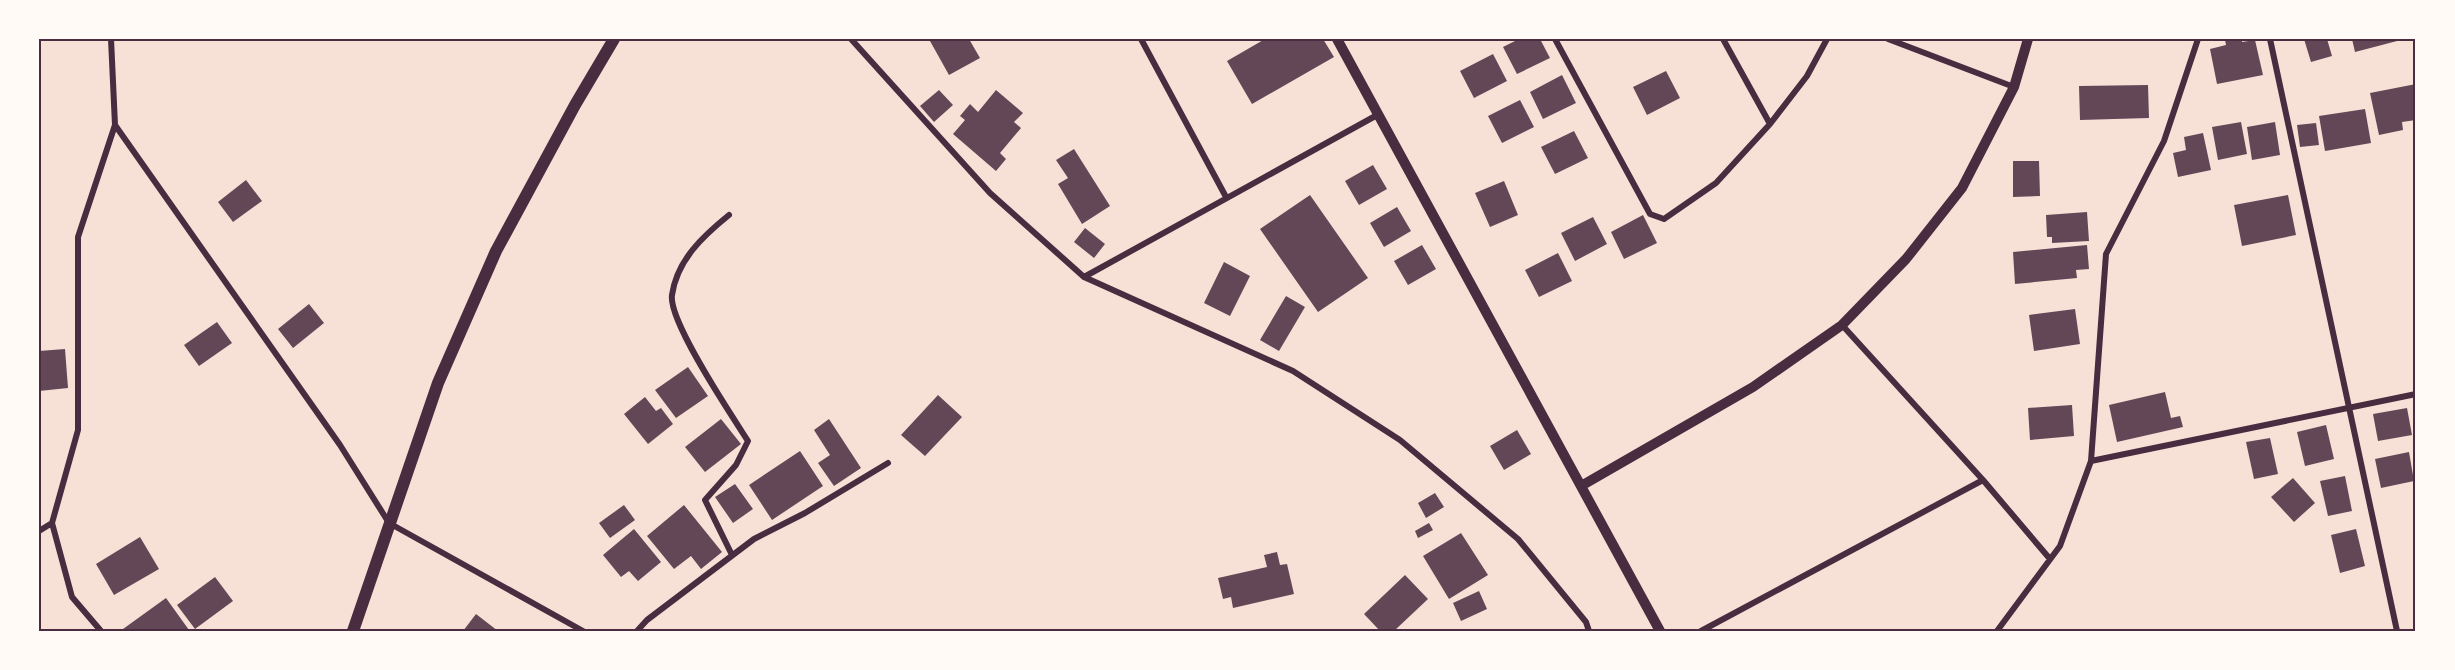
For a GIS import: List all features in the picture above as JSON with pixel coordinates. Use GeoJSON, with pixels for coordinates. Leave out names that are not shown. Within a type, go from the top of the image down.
{"type":"FeatureCollection","features":[{"type":"Feature","properties":{"kind":"main road"},"geometry":{"type":"LineString","coordinates":[[353,631],[438,383],[496,251],[575,105],[614,39]]}},
{"type":"Feature","properties":{"kind":"street"},"geometry":{"type":"LineString","coordinates":[[101,631],[72,597],[52,523],[78,430],[78,237],[115,125],[111,39]]}},
{"type":"Feature","properties":{"kind":"street"},"geometry":{"type":"LineString","coordinates":[[851,39],[990,193],[1084,277],[1293,371],[1400,440],[1518,539],[1586,621],[1588,631]]}},
{"type":"Feature","properties":{"kind":"street"},"geometry":{"type":"LineString","coordinates":[[1141,39],[1226,197]]}},
{"type":"Feature","properties":{"kind":"street"},"geometry":{"type":"LineString","coordinates":[[1337,39],[1660,631]]}},
{"type":"Feature","properties":{"kind":"street"},"geometry":{"type":"LineString","coordinates":[[1556,39],[1650,214],[1664,219],[1716,183],[1770,124],[1807,76],[1827,39]]}},
{"type":"Feature","properties":{"kind":"street"},"geometry":{"type":"LineString","coordinates":[[1724,39],[1770,124]]}},
{"type":"Feature","properties":{"kind":"street"},"geometry":{"type":"LineString","coordinates":[[1888,39],[2014,87]]}},
{"type":"Feature","properties":{"kind":"street"},"geometry":{"type":"LineString","coordinates":[[1581,486],[1753,387],[1842,325],[1906,260],[1962,188],[2014,87],[2028,39]]}},
{"type":"Feature","properties":{"kind":"street"},"geometry":{"type":"LineString","coordinates":[[1998,631],[2060,546],[2091,461],[2106,254],[2164,141],[2198,39]]}},
{"type":"Feature","properties":{"kind":"street"},"geometry":{"type":"LineString","coordinates":[[2270,39],[2397,631]]}},
{"type":"Feature","properties":{"kind":"street"},"geometry":{"type":"LineString","coordinates":[[1084,277],[1379,114]]}},
{"type":"Feature","properties":{"kind":"street"},"geometry":{"type":"LineString","coordinates":[[115,125],[340,445],[390,523],[582,631]]}},
{"type":"Feature","properties":{"kind":"street"},"geometry":{"type":"LineString","coordinates":[[729,214],[703,236],[680,267],[671,298],[679,323],[701,366],[748,441],[736,465],[705,500],[732,555]]}},
{"type":"Feature","properties":{"kind":"street"},"geometry":{"type":"LineString","coordinates":[[1842,325],[1983,480],[2050,559]]}},
{"type":"Feature","properties":{"kind":"street"},"geometry":{"type":"LineString","coordinates":[[2091,461],[2416,394]]}},
{"type":"Feature","properties":{"kind":"street"},"geometry":{"type":"LineString","coordinates":[[638,631],[647,620],[754,539],[805,513],[888,463]]}},
{"type":"Feature","properties":{"kind":"street"},"geometry":{"type":"LineString","coordinates":[[1701,631],[1983,480]]}},
{"type":"Feature","properties":{"kind":"street"},"geometry":{"type":"LineString","coordinates":[[39,531],[52,523]]}},
{"type":"Feature","properties":{"kind":"building"},"geometry":{"type":"Polygon","coordinates":[[[969,39],[980,58],[949,75],[930,41],[969,39]]]}},
{"type":"Feature","properties":{"kind":"building"},"geometry":{"type":"Polygon","coordinates":[[[1265,39],[1323,39],[1334,57],[1252,104],[1227,61],[1265,39]]]}},
{"type":"Feature","properties":{"kind":"building"},"geometry":{"type":"Polygon","coordinates":[[[1519,39],[1540,39],[1550,58],[1517,74],[1503,47],[1519,39]]]}},
{"type":"Feature","properties":{"kind":"building"},"geometry":{"type":"Polygon","coordinates":[[[2242,39],[2242,42],[2255,40],[2263,75],[2217,84],[2210,49],[2226,45],[2225,40],[2242,39]]]}},
{"type":"Feature","properties":{"kind":"building"},"geometry":{"type":"Polygon","coordinates":[[[2304,39],[2327,39],[2332,56],[2311,62],[2304,39]]]}},
{"type":"Feature","properties":{"kind":"building"},"geometry":{"type":"Polygon","coordinates":[[[2352,39],[2401,39],[2401,40],[2355,52],[2352,39]]]}},
{"type":"Feature","properties":{"kind":"building"},"geometry":{"type":"Polygon","coordinates":[[[1493,54],[1507,81],[1474,98],[1460,71],[1493,54]]]}},
{"type":"Feature","properties":{"kind":"building"},"geometry":{"type":"Polygon","coordinates":[[[1666,71],[1680,98],[1647,115],[1633,87],[1666,71]]]}},
{"type":"Feature","properties":{"kind":"building"},"geometry":{"type":"Polygon","coordinates":[[[1562,75],[1576,103],[1543,119],[1530,92],[1562,75]]]}},
{"type":"Feature","properties":{"kind":"building"},"geometry":{"type":"Polygon","coordinates":[[[2416,84],[2416,120],[2402,122],[2403,130],[2379,135],[2370,93],[2416,84]]]}},
{"type":"Feature","properties":{"kind":"building"},"geometry":{"type":"Polygon","coordinates":[[[2148,85],[2149,118],[2080,120],[2079,86],[2148,85]]]}},
{"type":"Feature","properties":{"kind":"building"},"geometry":{"type":"Polygon","coordinates":[[[939,90],[953,105],[934,122],[920,106],[939,90]]]}},
{"type":"Feature","properties":{"kind":"building"},"geometry":{"type":"Polygon","coordinates":[[[996,90],[1023,113],[1014,122],[1021,128],[1000,153],[1006,159],[996,171],[953,134],[965,120],[960,116],[970,104],[978,112],[996,90]]]}},
{"type":"Feature","properties":{"kind":"building"},"geometry":{"type":"Polygon","coordinates":[[[1520,100],[1534,127],[1502,143],[1488,116],[1520,100]]]}},
{"type":"Feature","properties":{"kind":"building"},"geometry":{"type":"Polygon","coordinates":[[[2365,109],[2371,143],[2325,151],[2319,116],[2365,109]]]}},
{"type":"Feature","properties":{"kind":"building"},"geometry":{"type":"Polygon","coordinates":[[[2241,122],[2247,154],[2218,160],[2212,127],[2241,122]]]}},
{"type":"Feature","properties":{"kind":"building"},"geometry":{"type":"Polygon","coordinates":[[[2275,122],[2280,155],[2252,160],[2247,127],[2275,122]]]}},
{"type":"Feature","properties":{"kind":"building"},"geometry":{"type":"Polygon","coordinates":[[[2316,123],[2319,145],[2300,147],[2297,125],[2316,123]]]}},
{"type":"Feature","properties":{"kind":"building"},"geometry":{"type":"Polygon","coordinates":[[[1574,131],[1588,158],[1555,174],[1541,147],[1574,131]]]}},
{"type":"Feature","properties":{"kind":"building"},"geometry":{"type":"Polygon","coordinates":[[[2203,133],[2211,170],[2178,177],[2173,153],[2186,150],[2184,137],[2203,133]]]}},
{"type":"Feature","properties":{"kind":"building"},"geometry":{"type":"Polygon","coordinates":[[[1074,149],[1110,206],[1082,224],[1058,184],[1068,178],[1056,160],[1074,149]]]}},
{"type":"Feature","properties":{"kind":"building"},"geometry":{"type":"Polygon","coordinates":[[[2013,161],[2039,161],[2040,196],[2013,197],[2013,161]]]}},
{"type":"Feature","properties":{"kind":"building"},"geometry":{"type":"Polygon","coordinates":[[[1373,165],[1387,189],[1359,205],[1345,181],[1373,165]]]}},
{"type":"Feature","properties":{"kind":"building"},"geometry":{"type":"Polygon","coordinates":[[[246,180],[262,201],[233,222],[218,202],[246,180]]]}},
{"type":"Feature","properties":{"kind":"building"},"geometry":{"type":"Polygon","coordinates":[[[1504,181],[1518,215],[1490,227],[1475,193],[1504,181]]]}},
{"type":"Feature","properties":{"kind":"building"},"geometry":{"type":"Polygon","coordinates":[[[1310,195],[1368,278],[1318,312],[1260,229],[1310,195]]]}},
{"type":"Feature","properties":{"kind":"building"},"geometry":{"type":"Polygon","coordinates":[[[2288,195],[2296,235],[2242,246],[2234,205],[2288,195]]]}},
{"type":"Feature","properties":{"kind":"building"},"geometry":{"type":"Polygon","coordinates":[[[1397,207],[1411,231],[1384,247],[1370,223],[1397,207]]]}},
{"type":"Feature","properties":{"kind":"building"},"geometry":{"type":"Polygon","coordinates":[[[2087,212],[2089,241],[2052,243],[2052,237],[2047,237],[2046,215],[2087,212]]]}},
{"type":"Feature","properties":{"kind":"building"},"geometry":{"type":"Polygon","coordinates":[[[1643,215],[1657,243],[1624,259],[1611,232],[1643,215]]]}},
{"type":"Feature","properties":{"kind":"building"},"geometry":{"type":"Polygon","coordinates":[[[1593,217],[1607,244],[1575,261],[1561,233],[1593,217]]]}},
{"type":"Feature","properties":{"kind":"building"},"geometry":{"type":"Polygon","coordinates":[[[1085,228],[1105,244],[1094,258],[1074,242],[1085,228]]]}},
{"type":"Feature","properties":{"kind":"building"},"geometry":{"type":"Polygon","coordinates":[[[1422,245],[1436,269],[1408,285],[1394,261],[1422,245]]]}},
{"type":"Feature","properties":{"kind":"building"},"geometry":{"type":"Polygon","coordinates":[[[2087,245],[2089,269],[2076,270],[2077,278],[2015,284],[2013,252],[2087,245]]]}},
{"type":"Feature","properties":{"kind":"building"},"geometry":{"type":"Polygon","coordinates":[[[1558,253],[1572,281],[1539,297],[1525,270],[1558,253]]]}},
{"type":"Feature","properties":{"kind":"building"},"geometry":{"type":"Polygon","coordinates":[[[1224,262],[1250,276],[1230,316],[1204,303],[1224,262]]]}},
{"type":"Feature","properties":{"kind":"building"},"geometry":{"type":"Polygon","coordinates":[[[1286,296],[1305,307],[1279,351],[1260,340],[1286,296]]]}},
{"type":"Feature","properties":{"kind":"building"},"geometry":{"type":"Polygon","coordinates":[[[309,304],[324,323],[293,348],[278,329],[309,304]]]}},
{"type":"Feature","properties":{"kind":"building"},"geometry":{"type":"Polygon","coordinates":[[[2075,309],[2080,344],[2034,351],[2029,315],[2075,309]]]}},
{"type":"Feature","properties":{"kind":"building"},"geometry":{"type":"Polygon","coordinates":[[[217,322],[232,343],[199,366],[184,345],[217,322]]]}},
{"type":"Feature","properties":{"kind":"building"},"geometry":{"type":"Polygon","coordinates":[[[65,349],[68,388],[39,391],[39,351],[65,349]]]}},
{"type":"Feature","properties":{"kind":"building"},"geometry":{"type":"Polygon","coordinates":[[[688,367],[708,396],[676,418],[655,390],[688,367]]]}},
{"type":"Feature","properties":{"kind":"building"},"geometry":{"type":"Polygon","coordinates":[[[2165,392],[2171,418],[2180,416],[2183,427],[2117,442],[2109,405],[2165,392]]]}},
{"type":"Feature","properties":{"kind":"building"},"geometry":{"type":"Polygon","coordinates":[[[938,395],[962,417],[925,456],[901,435],[938,395]]]}},
{"type":"Feature","properties":{"kind":"building"},"geometry":{"type":"Polygon","coordinates":[[[645,397],[656,411],[661,408],[673,424],[648,444],[624,414],[645,397]]]}},
{"type":"Feature","properties":{"kind":"building"},"geometry":{"type":"Polygon","coordinates":[[[2072,405],[2074,436],[2030,440],[2028,408],[2072,405]]]}},
{"type":"Feature","properties":{"kind":"building"},"geometry":{"type":"Polygon","coordinates":[[[2407,408],[2412,435],[2378,441],[2373,414],[2407,408]]]}},
{"type":"Feature","properties":{"kind":"building"},"geometry":{"type":"Polygon","coordinates":[[[721,419],[741,444],[705,472],[685,447],[721,419]]]}},
{"type":"Feature","properties":{"kind":"building"},"geometry":{"type":"Polygon","coordinates":[[[829,419],[861,468],[834,486],[818,463],[830,455],[814,430],[829,419]]]}},
{"type":"Feature","properties":{"kind":"building"},"geometry":{"type":"Polygon","coordinates":[[[2326,425],[2334,459],[2305,466],[2297,432],[2326,425]]]}},
{"type":"Feature","properties":{"kind":"building"},"geometry":{"type":"Polygon","coordinates":[[[1517,430],[1531,454],[1504,470],[1490,446],[1517,430]]]}},
{"type":"Feature","properties":{"kind":"building"},"geometry":{"type":"Polygon","coordinates":[[[2270,438],[2278,474],[2254,479],[2246,442],[2270,438]]]}},
{"type":"Feature","properties":{"kind":"building"},"geometry":{"type":"Polygon","coordinates":[[[800,451],[823,486],[772,520],[749,485],[800,451]]]}},
{"type":"Feature","properties":{"kind":"building"},"geometry":{"type":"Polygon","coordinates":[[[2409,452],[2414,481],[2381,488],[2375,459],[2409,452]]]}},
{"type":"Feature","properties":{"kind":"building"},"geometry":{"type":"Polygon","coordinates":[[[2345,476],[2352,511],[2328,516],[2320,481],[2345,476]]]}},
{"type":"Feature","properties":{"kind":"building"},"geometry":{"type":"Polygon","coordinates":[[[2293,478],[2315,503],[2294,522],[2271,497],[2293,478]]]}},
{"type":"Feature","properties":{"kind":"building"},"geometry":{"type":"Polygon","coordinates":[[[735,484],[753,509],[733,523],[715,497],[735,484]]]}},
{"type":"Feature","properties":{"kind":"building"},"geometry":{"type":"Polygon","coordinates":[[[1435,493],[1444,507],[1426,518],[1418,503],[1435,493]]]}},
{"type":"Feature","properties":{"kind":"building"},"geometry":{"type":"Polygon","coordinates":[[[624,505],[635,520],[610,538],[599,523],[624,505]]]}},
{"type":"Feature","properties":{"kind":"building"},"geometry":{"type":"Polygon","coordinates":[[[684,505],[722,552],[701,569],[691,556],[674,569],[647,536],[684,505]]]}},
{"type":"Feature","properties":{"kind":"building"},"geometry":{"type":"Polygon","coordinates":[[[1429,523],[1433,530],[1418,538],[1415,531],[1429,523]]]}},
{"type":"Feature","properties":{"kind":"building"},"geometry":{"type":"Polygon","coordinates":[[[634,529],[661,562],[638,581],[629,571],[621,577],[603,555],[634,529]]]}},
{"type":"Feature","properties":{"kind":"building"},"geometry":{"type":"Polygon","coordinates":[[[2356,529],[2365,566],[2340,573],[2331,535],[2356,529]]]}},
{"type":"Feature","properties":{"kind":"building"},"geometry":{"type":"Polygon","coordinates":[[[1461,533],[1488,575],[1449,599],[1423,556],[1461,533]]]}},
{"type":"Feature","properties":{"kind":"building"},"geometry":{"type":"Polygon","coordinates":[[[140,537],[159,569],[114,595],[96,564],[140,537]]]}},
{"type":"Feature","properties":{"kind":"building"},"geometry":{"type":"Polygon","coordinates":[[[1277,552],[1280,565],[1287,564],[1294,594],[1233,608],[1231,597],[1223,599],[1218,578],[1267,567],[1264,555],[1277,552]]]}},
{"type":"Feature","properties":{"kind":"building"},"geometry":{"type":"Polygon","coordinates":[[[1405,575],[1428,599],[1394,631],[1380,631],[1364,614],[1405,575]]]}},
{"type":"Feature","properties":{"kind":"building"},"geometry":{"type":"Polygon","coordinates":[[[215,577],[233,601],[195,629],[177,605],[215,577]]]}},
{"type":"Feature","properties":{"kind":"building"},"geometry":{"type":"Polygon","coordinates":[[[1479,591],[1487,609],[1461,621],[1453,603],[1479,591]]]}},
{"type":"Feature","properties":{"kind":"building"},"geometry":{"type":"Polygon","coordinates":[[[166,598],[189,630],[125,631],[123,629],[166,598]]]}},
{"type":"Feature","properties":{"kind":"building"},"geometry":{"type":"Polygon","coordinates":[[[476,614],[498,631],[463,631],[476,614]]]}}]}
